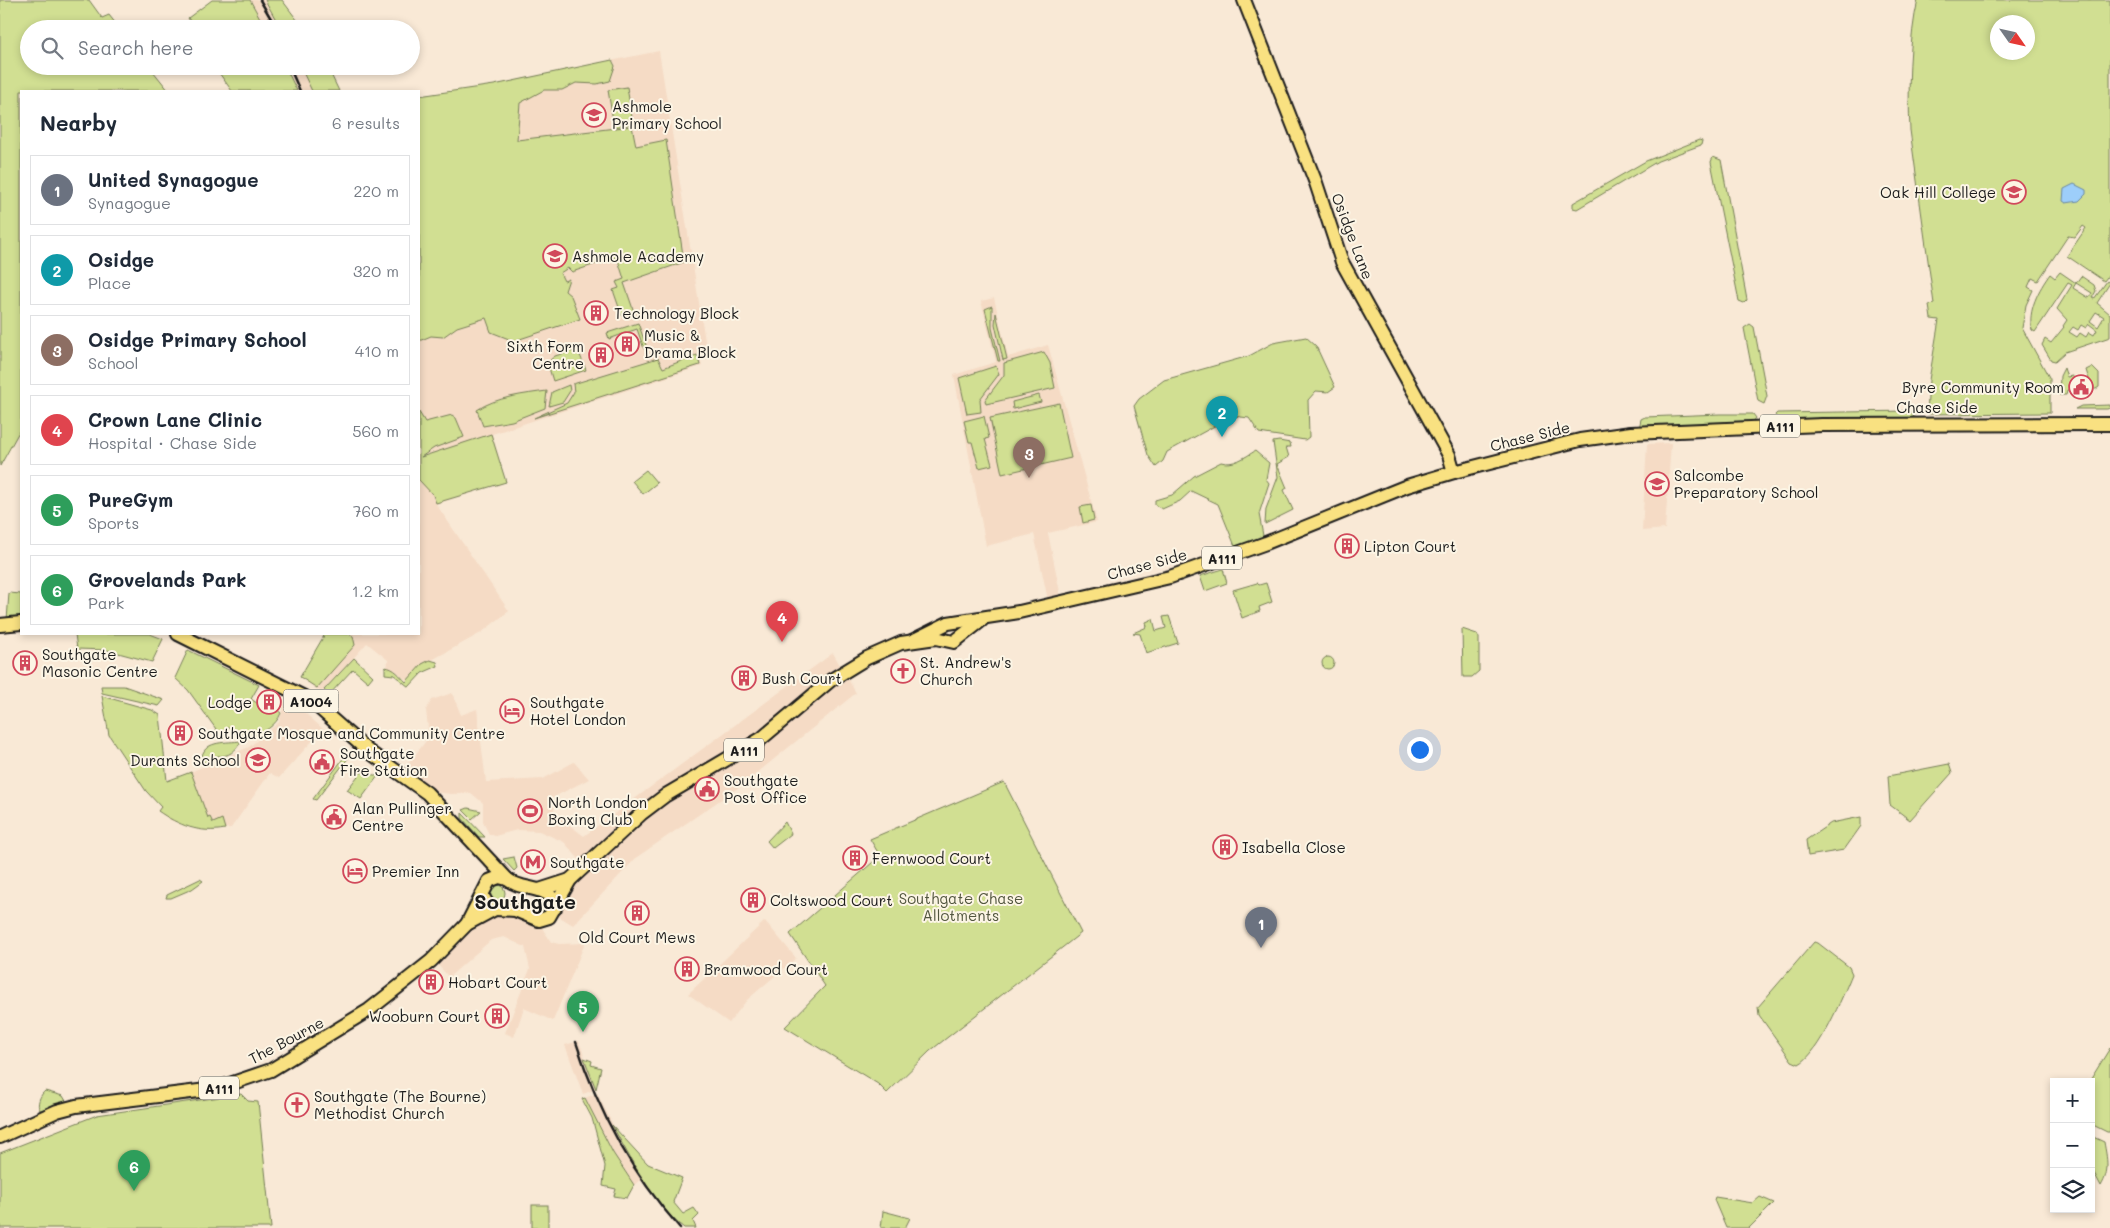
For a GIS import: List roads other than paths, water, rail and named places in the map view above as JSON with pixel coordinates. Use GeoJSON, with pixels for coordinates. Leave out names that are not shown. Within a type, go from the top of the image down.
{"type":"FeatureCollection","features":[{"type":"Feature","properties":{"kind":"main road","name":"Osidge Lane"},"geometry":{"type":"LineString","coordinates":[[1244,0],[1316,183],[1342,262],[1449,455],[1454,472]]}},
{"type":"Feature","properties":{"kind":"main road","name":"Chase Side"},"geometry":{"type":"LineString","coordinates":[[555,908],[570,880],[620,832],[659,800],[761,739],[847,670],[884,650],[912,641],[949,623],[983,619],[1170,576],[1266,543],[1407,486],[1580,440],[1631,433],[1822,425],[2110,424]]}},
{"type":"Feature","properties":{"kind":"main road","name":"Chase Side"},"geometry":{"type":"LineString","coordinates":[[960,638],[983,619]]}},
{"type":"Feature","properties":{"kind":"main road"},"geometry":{"type":"LineString","coordinates":[[0,625],[20,623]]}},
{"type":"Feature","properties":{"kind":"main road"},"geometry":{"type":"LineString","coordinates":[[949,623],[961,628],[960,638],[954,642],[944,639],[942,631],[949,623]]}},
{"type":"Feature","properties":{"kind":"main road","name":"A1004"},"geometry":{"type":"LineString","coordinates":[[180,635],[310,700],[368,751],[428,793],[507,879]]}},
{"type":"Feature","properties":{"kind":"main road","name":"Chase Side"},"geometry":{"type":"LineString","coordinates":[[912,641],[944,639]]}},
{"type":"Feature","properties":{"kind":"main road"},"geometry":{"type":"LineString","coordinates":[[483,892],[493,879],[507,879],[519,887],[539,890],[552,896],[555,908],[549,917],[539,920],[516,910],[495,909],[488,905],[483,892],[486,856]]}},
{"type":"Feature","properties":{"kind":"main road","name":"Chase Side"},"geometry":{"type":"LineString","coordinates":[[539,890],[570,880]]}},
{"type":"Feature","properties":{"kind":"main road","name":"The Bourne"},"geometry":{"type":"LineString","coordinates":[[467,924],[483,892]]}},
{"type":"Feature","properties":{"kind":"main road","name":"The Bourne"},"geometry":{"type":"LineString","coordinates":[[0,1137],[57,1111],[76,1106],[215,1089],[271,1070],[369,1010],[431,961],[467,924],[495,909]]}},
{"type":"Feature","properties":{"kind":"water"},"geometry":{"type":"Polygon","coordinates":[[[2074,184],[2086,190],[2086,194],[2079,201],[2066,203],[2063,201],[2064,189],[2074,184]]]}},
{"type":"Feature","properties":{"kind":"railway"},"geometry":{"type":"LineString","coordinates":[[260,0],[272,20]]}},
{"type":"Feature","properties":{"kind":"railway"},"geometry":{"type":"LineString","coordinates":[[293,75],[300,90]]}},
{"type":"Feature","properties":{"kind":"railway"},"geometry":{"type":"LineString","coordinates":[[576,1042],[595,1093],[618,1141],[646,1186],[680,1228]]}},
{"type":"Feature","properties":{"kind":"place","name":"Ashmole Primary School"},"geometry":{"type":"Point","coordinates":[594,115]}},
{"type":"Feature","properties":{"kind":"place","name":"Oak Hill College"},"geometry":{"type":"Point","coordinates":[2014,192]}},
{"type":"Feature","properties":{"kind":"place","name":"Ashmole Academy"},"geometry":{"type":"Point","coordinates":[555,256]}},
{"type":"Feature","properties":{"kind":"place","name":"Technology Block"},"geometry":{"type":"Point","coordinates":[596,313]}},
{"type":"Feature","properties":{"kind":"place","name":"Music & Drama Block"},"geometry":{"type":"Point","coordinates":[627,344]}},
{"type":"Feature","properties":{"kind":"place","name":"Sixth Form Centre"},"geometry":{"type":"Point","coordinates":[601,355]}},
{"type":"Feature","properties":{"kind":"place","name":"Byre Community Room"},"geometry":{"type":"Point","coordinates":[2081,387]}},
{"type":"Feature","properties":{"kind":"place","name":"Osidge"},"geometry":{"type":"Point","coordinates":[1222,437]}},
{"type":"Feature","properties":{"kind":"place","name":"Osidge Primary School"},"geometry":{"type":"Point","coordinates":[1029,478]}},
{"type":"Feature","properties":{"kind":"place","name":"Salcombe Preparatory School"},"geometry":{"type":"Point","coordinates":[1657,484]}},
{"type":"Feature","properties":{"kind":"place","name":"Lipton Court"},"geometry":{"type":"Point","coordinates":[1347,546]}},
{"type":"Feature","properties":{"kind":"place","name":"Crown Lane Clinic"},"geometry":{"type":"Point","coordinates":[782,642]}},
{"type":"Feature","properties":{"kind":"place","name":"Southgate Masonic Centre"},"geometry":{"type":"Point","coordinates":[25,663]}},
{"type":"Feature","properties":{"kind":"place","name":"St. Andrew's Church"},"geometry":{"type":"Point","coordinates":[903,671]}},
{"type":"Feature","properties":{"kind":"place","name":"Bush Court"},"geometry":{"type":"Point","coordinates":[744,678]}},
{"type":"Feature","properties":{"kind":"place","name":"Lodge"},"geometry":{"type":"Point","coordinates":[269,702]}},
{"type":"Feature","properties":{"kind":"place","name":"Southgate Hotel London"},"geometry":{"type":"Point","coordinates":[512,711]}},
{"type":"Feature","properties":{"kind":"place","name":"Southgate Mosque and Community Centre"},"geometry":{"type":"Point","coordinates":[180,733]}},
{"type":"Feature","properties":{"kind":"place","name":"Durants School"},"geometry":{"type":"Point","coordinates":[258,760]}},
{"type":"Feature","properties":{"kind":"place","name":"Southgate Fire Station"},"geometry":{"type":"Point","coordinates":[322,762]}},
{"type":"Feature","properties":{"kind":"place","name":"Southgate Post Office"},"geometry":{"type":"Point","coordinates":[707,789]}},
{"type":"Feature","properties":{"kind":"place","name":"North London Boxing Club"},"geometry":{"type":"Point","coordinates":[530,811]}},
{"type":"Feature","properties":{"kind":"place","name":"Alan Pullinger Centre"},"geometry":{"type":"Point","coordinates":[334,817]}},
{"type":"Feature","properties":{"kind":"place","name":"Isabella Close"},"geometry":{"type":"Point","coordinates":[1225,847]}},
{"type":"Feature","properties":{"kind":"place","name":"Fernwood Court"},"geometry":{"type":"Point","coordinates":[855,858]}},
{"type":"Feature","properties":{"kind":"place","name":"Southgate"},"geometry":{"type":"Point","coordinates":[533,862]}},
{"type":"Feature","properties":{"kind":"place","name":"Premier Inn"},"geometry":{"type":"Point","coordinates":[355,871]}},
{"type":"Feature","properties":{"kind":"place","name":"Coltswood Court"},"geometry":{"type":"Point","coordinates":[753,900]}},
{"type":"Feature","properties":{"kind":"place","name":"Old Court Mews"},"geometry":{"type":"Point","coordinates":[637,913]}},
{"type":"Feature","properties":{"kind":"place","name":"United Synagogue"},"geometry":{"type":"Point","coordinates":[1261,948]}},
{"type":"Feature","properties":{"kind":"place","name":"Bramwood Court"},"geometry":{"type":"Point","coordinates":[687,969]}},
{"type":"Feature","properties":{"kind":"place","name":"Hobart Court"},"geometry":{"type":"Point","coordinates":[431,982]}},
{"type":"Feature","properties":{"kind":"place","name":"Wooburn Court"},"geometry":{"type":"Point","coordinates":[497,1016]}},
{"type":"Feature","properties":{"kind":"place","name":"PureGym"},"geometry":{"type":"Point","coordinates":[583,1032]}},
{"type":"Feature","properties":{"kind":"place","name":"Southgate (The Bourne) Methodist Church"},"geometry":{"type":"Point","coordinates":[297,1105]}},
{"type":"Feature","properties":{"kind":"place","name":"Grovelands Park"},"geometry":{"type":"Point","coordinates":[134,1191]}},
{"type":"Feature","properties":{"kind":"district","name":"Southgate"},"geometry":{"type":"Point","coordinates":[525,901]}},
{"type":"Feature","properties":{"kind":"park label","name":"Southgate Chase Allotments"},"geometry":{"type":"Point","coordinates":[961,906]}}]}
